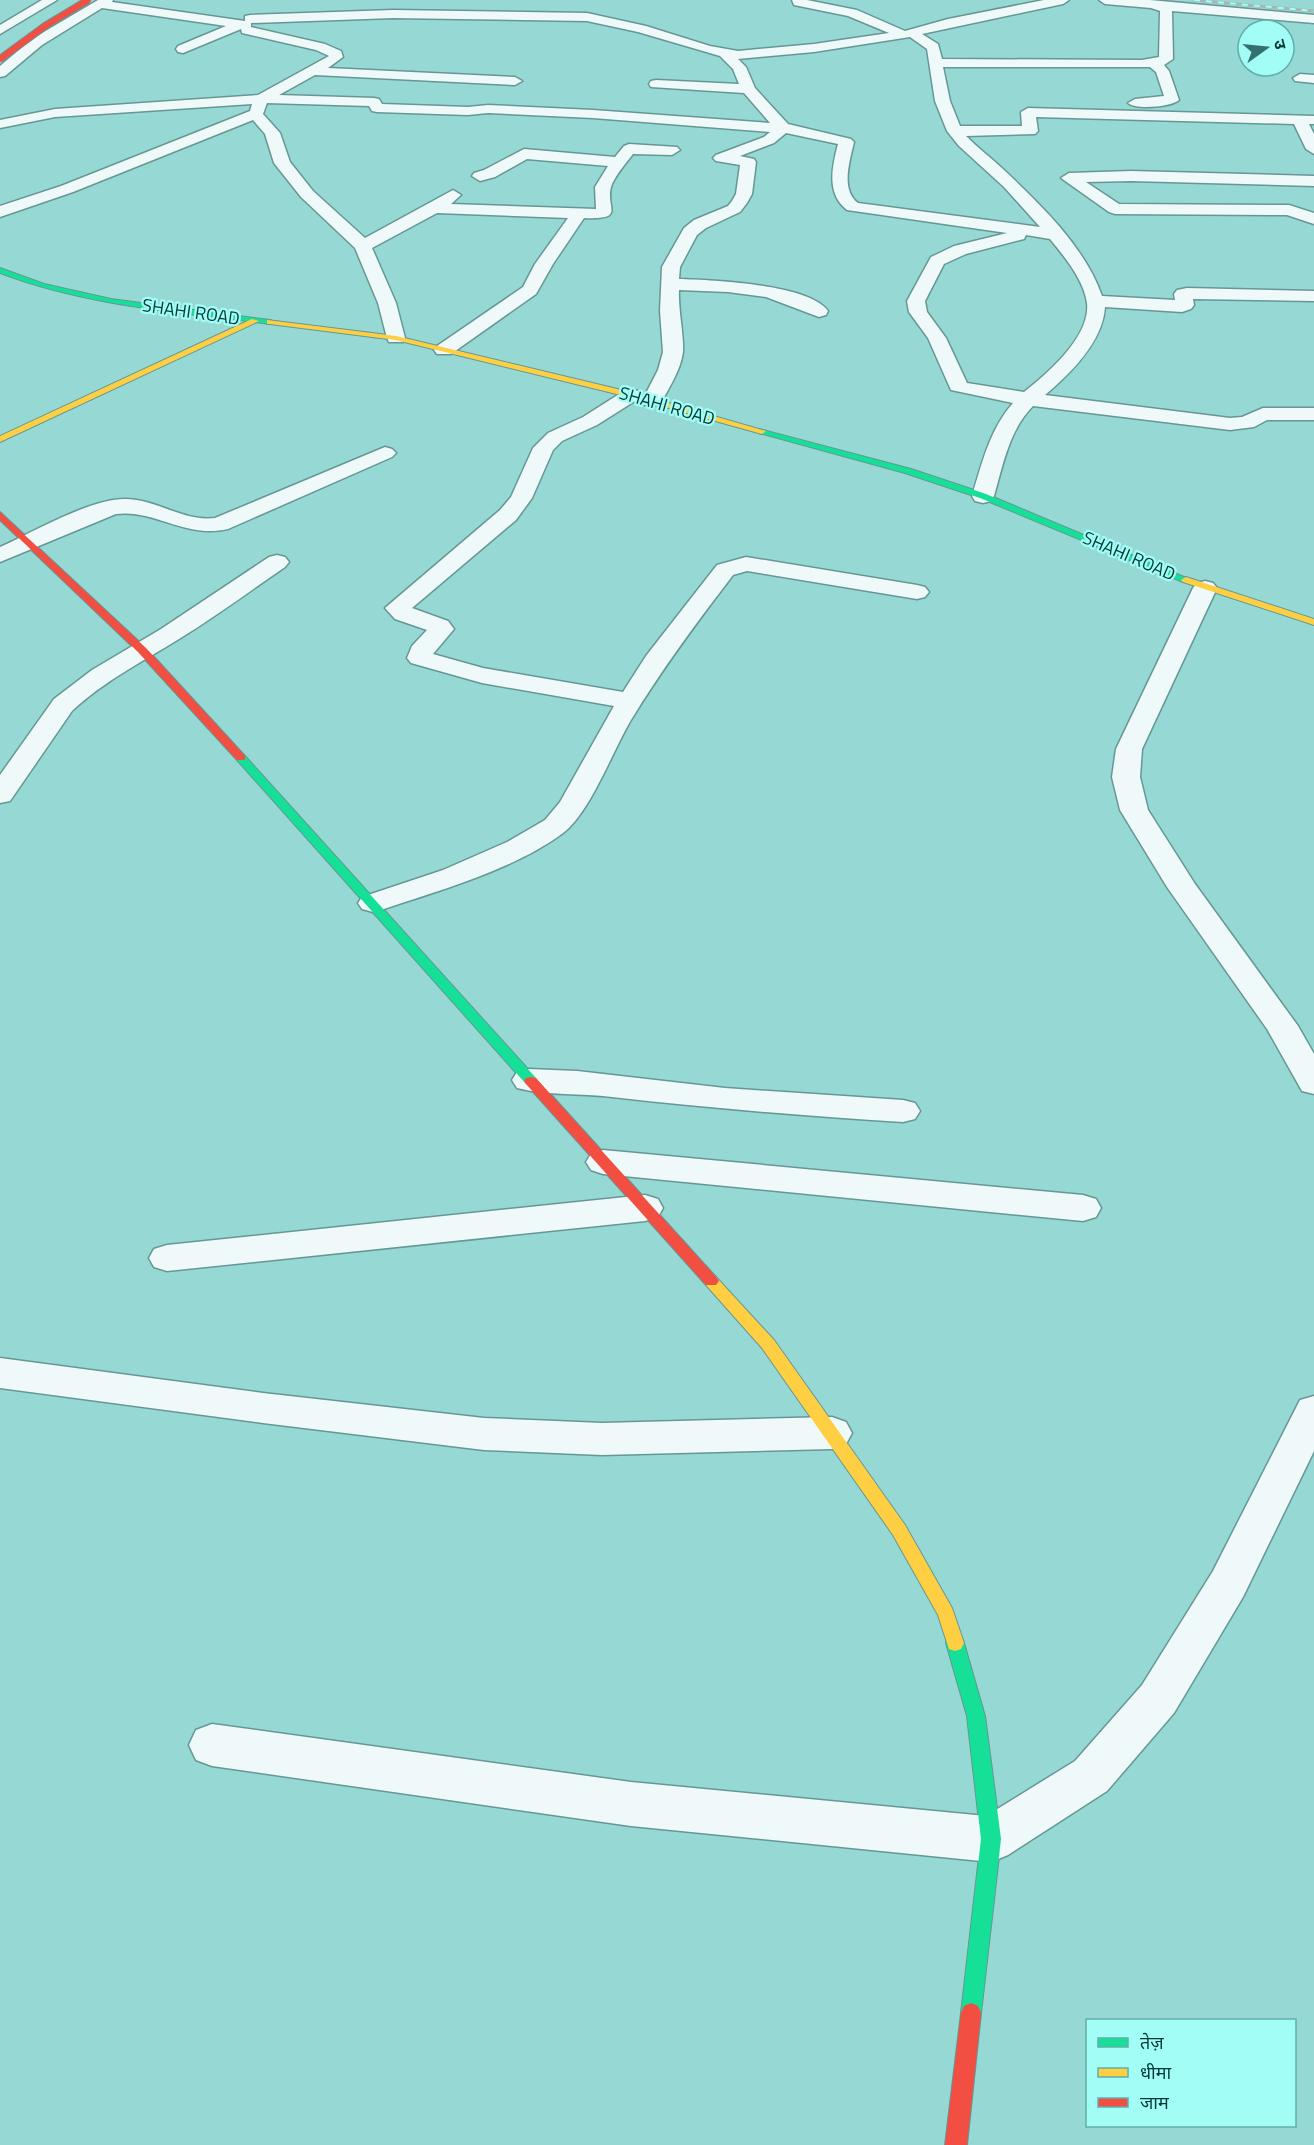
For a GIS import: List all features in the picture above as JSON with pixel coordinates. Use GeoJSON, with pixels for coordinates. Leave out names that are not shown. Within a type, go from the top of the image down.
{"type":"FeatureCollection","features":[{"type":"Feature","properties":{"kind":"main road"},"geometry":{"type":"LineString","coordinates":[[0,42],[66,0]]}},
{"type":"Feature","properties":{"kind":"main road"},"geometry":{"type":"LineString","coordinates":[[0,59],[45,26],[98,1]]}},
{"type":"Feature","properties":{"kind":"main road","name":"SHAHI ROAD"},"geometry":{"type":"LineString","coordinates":[[0,270],[42,286],[75,294],[255,321],[396,338],[641,398],[873,461],[983,496],[1205,588],[1314,622]]}},
{"type":"Feature","properties":{"kind":"main road"},"geometry":{"type":"LineString","coordinates":[[0,439],[255,321]]}},
{"type":"Feature","properties":{"kind":"main road"},"geometry":{"type":"LineString","coordinates":[[0,515],[142,650],[373,903],[529,1080],[768,1344],[899,1530],[946,1613],[976,1716],[991,1839],[956,2145]]}},
{"type":"Feature","properties":{"kind":"street"},"geometry":{"type":"LineString","coordinates":[[0,30],[51,0]]}},
{"type":"Feature","properties":{"kind":"street"},"geometry":{"type":"LineString","coordinates":[[798,0],[798,2],[852,13],[908,34],[933,48],[942,100],[955,131],[1032,207],[1086,276],[1097,301],[1096,317],[1086,336],[1049,381],[1027,399],[1012,416],[1000,439],[983,496]]}},
{"type":"Feature","properties":{"kind":"street"},"geometry":{"type":"LineString","coordinates":[[725,54],[814,48],[908,34],[948,23],[1062,0]]}},
{"type":"Feature","properties":{"kind":"street"},"geometry":{"type":"LineString","coordinates":[[1105,0],[1314,19]]}},
{"type":"Feature","properties":{"kind":"street"},"geometry":{"type":"LineString","coordinates":[[0,73],[49,34],[98,1],[245,18],[346,15],[511,15],[530,11],[606,20],[697,42],[725,54],[739,67],[748,89],[783,129]]}},
{"type":"Feature","properties":{"kind":"street"},"geometry":{"type":"LineString","coordinates":[[346,15],[354,4]]}},
{"type":"Feature","properties":{"kind":"street"},"geometry":{"type":"LineString","coordinates":[[572,16],[597,6]]}},
{"type":"Feature","properties":{"kind":"street"},"geometry":{"type":"LineString","coordinates":[[935,63],[1154,63],[1166,59],[1166,9],[1161,6]]}},
{"type":"Feature","properties":{"kind":"street"},"geometry":{"type":"LineString","coordinates":[[520,31],[533,23],[530,11]]}},
{"type":"Feature","properties":{"kind":"street"},"geometry":{"type":"LineString","coordinates":[[183,49],[245,18]]}},
{"type":"Feature","properties":{"kind":"street"},"geometry":{"type":"LineString","coordinates":[[0,212],[67,189],[259,106],[336,57],[336,54],[320,47],[249,32],[245,28],[245,18]]}},
{"type":"Feature","properties":{"kind":"street"},"geometry":{"type":"LineString","coordinates":[[0,30],[49,34]]}},
{"type":"Feature","properties":{"kind":"street"},"geometry":{"type":"LineString","coordinates":[[1028,112],[1040,103],[1140,103],[1172,100],[1162,71],[1154,63]]}},
{"type":"Feature","properties":{"kind":"street"},"geometry":{"type":"LineString","coordinates":[[313,71],[515,81],[488,109]]}},
{"type":"Feature","properties":{"kind":"street"},"geometry":{"type":"LineString","coordinates":[[656,84],[748,89]]}},
{"type":"Feature","properties":{"kind":"street"},"geometry":{"type":"LineString","coordinates":[[0,124],[55,113],[374,102],[377,108],[468,111],[488,109],[593,114],[783,129],[830,136],[846,142],[840,169],[843,198],[853,207],[1054,234]]}},
{"type":"Feature","properties":{"kind":"street"},"geometry":{"type":"LineString","coordinates":[[259,106],[272,133],[282,164],[307,194],[363,246],[387,303],[396,338]]}},
{"type":"Feature","properties":{"kind":"street"},"geometry":{"type":"LineString","coordinates":[[1028,112],[1307,120],[1314,149]]}},
{"type":"Feature","properties":{"kind":"street"},"geometry":{"type":"LineString","coordinates":[[968,145],[1040,144],[1030,131],[1028,112]]}},
{"type":"Feature","properties":{"kind":"street"},"geometry":{"type":"LineString","coordinates":[[672,150],[686,122]]}},
{"type":"Feature","properties":{"kind":"street"},"geometry":{"type":"LineString","coordinates":[[630,700],[482,675],[425,660],[420,658],[421,651],[442,629],[404,614],[398,608],[508,515],[521,498],[544,448],[555,437],[641,398],[668,370],[673,352],[669,311],[671,267],[690,232],[700,224],[734,209],[744,194],[748,162],[714,158],[769,140],[783,129]]}},
{"type":"Feature","properties":{"kind":"street"},"geometry":{"type":"LineString","coordinates":[[955,131],[1030,131]]}},
{"type":"Feature","properties":{"kind":"street"},"geometry":{"type":"LineString","coordinates":[[434,208],[579,214],[604,212],[603,187],[614,168],[630,149],[672,150],[689,155]]}},
{"type":"Feature","properties":{"kind":"street"},"geometry":{"type":"LineString","coordinates":[[363,246],[434,208],[483,173],[489,174],[524,154],[621,162]]}},
{"type":"Feature","properties":{"kind":"street"},"geometry":{"type":"LineString","coordinates":[[1314,181],[1143,177],[1069,178],[1114,209],[1290,210],[1314,219]]}},
{"type":"Feature","properties":{"kind":"street"},"geometry":{"type":"LineString","coordinates":[[444,350],[530,290],[544,264],[579,214]]}},
{"type":"Feature","properties":{"kind":"street"},"geometry":{"type":"LineString","coordinates":[[1032,232],[946,255],[933,266],[928,282],[915,304],[937,338],[958,386],[968,390],[1027,399],[1230,424],[1247,423],[1263,414],[1314,414]]}},
{"type":"Feature","properties":{"kind":"street"},"geometry":{"type":"LineString","coordinates":[[671,284],[756,290],[802,301],[819,311]]}},
{"type":"Feature","properties":{"kind":"street"},"geometry":{"type":"LineString","coordinates":[[1097,301],[1182,306],[1185,305],[1183,294],[1187,293],[1314,296]]}},
{"type":"Feature","properties":{"kind":"street"},"geometry":{"type":"LineString","coordinates":[[0,555],[103,510],[123,506],[136,507],[198,525],[220,524],[385,453]]}},
{"type":"Feature","properties":{"kind":"street"},"geometry":{"type":"LineString","coordinates":[[0,795],[63,705],[85,686],[206,611],[276,562]]}},
{"type":"Feature","properties":{"kind":"street"},"geometry":{"type":"LineString","coordinates":[[373,903],[453,876],[517,848],[555,825],[572,805],[630,700],[655,662],[725,570],[746,564],[917,592]]}},
{"type":"Feature","properties":{"kind":"street"},"geometry":{"type":"LineString","coordinates":[[1205,588],[1129,749],[1126,777],[1134,810],[1182,887],[1282,1026],[1314,1083]]}},
{"type":"Feature","properties":{"kind":"street"},"geometry":{"type":"LineString","coordinates":[[529,1080],[577,1082],[725,1099],[903,1111]]}},
{"type":"Feature","properties":{"kind":"street"},"geometry":{"type":"LineString","coordinates":[[603,1162],[1083,1208]]}},
{"type":"Feature","properties":{"kind":"street"},"geometry":{"type":"LineString","coordinates":[[167,1258],[645,1208]]}},
{"type":"Feature","properties":{"kind":"street"},"geometry":{"type":"LineString","coordinates":[[0,1373],[263,1408],[484,1434],[602,1439],[832,1433]]}},
{"type":"Feature","properties":{"kind":"street"},"geometry":{"type":"LineString","coordinates":[[212,1745],[631,1803],[991,1839],[1091,1776],[1158,1699],[1228,1584],[1314,1411]]}},
{"type":"Feature","properties":{"kind":"railway"},"geometry":{"type":"LineString","coordinates":[[1194,0],[1314,11]]}},
{"type":"Feature","properties":{"kind":"traffic: fast"},"geometry":{"type":"LineString","coordinates":[[0,270],[42,286],[111,301],[270,322]]}},
{"type":"Feature","properties":{"kind":"traffic: fast"},"geometry":{"type":"LineString","coordinates":[[762,431],[908,471],[983,496],[1186,580]]}},
{"type":"Feature","properties":{"kind":"traffic: fast"},"geometry":{"type":"LineString","coordinates":[[241,758],[531,1081]]}},
{"type":"Feature","properties":{"kind":"traffic: fast"},"geometry":{"type":"LineString","coordinates":[[955,1643],[976,1716],[991,1839],[971,2013]]}},
{"type":"Feature","properties":{"kind":"traffic: slow"},"geometry":{"type":"LineString","coordinates":[[0,439],[255,321]]}},
{"type":"Feature","properties":{"kind":"traffic: slow"},"geometry":{"type":"LineString","coordinates":[[270,322],[396,338],[631,395],[762,431]]}},
{"type":"Feature","properties":{"kind":"traffic: slow"},"geometry":{"type":"LineString","coordinates":[[1186,580],[1314,622]]}},
{"type":"Feature","properties":{"kind":"traffic: slow"},"geometry":{"type":"LineString","coordinates":[[711,1281],[768,1344],[899,1530],[946,1613],[955,1643]]}},
{"type":"Feature","properties":{"kind":"traffic: jam"},"geometry":{"type":"LineString","coordinates":[[0,59],[45,26],[88,0]]}},
{"type":"Feature","properties":{"kind":"traffic: jam"},"geometry":{"type":"LineString","coordinates":[[0,515],[142,650],[241,758]]}},
{"type":"Feature","properties":{"kind":"traffic: jam"},"geometry":{"type":"LineString","coordinates":[[531,1081],[711,1281]]}},
{"type":"Feature","properties":{"kind":"traffic: jam"},"geometry":{"type":"LineString","coordinates":[[956,2145],[971,2013]]}}]}
